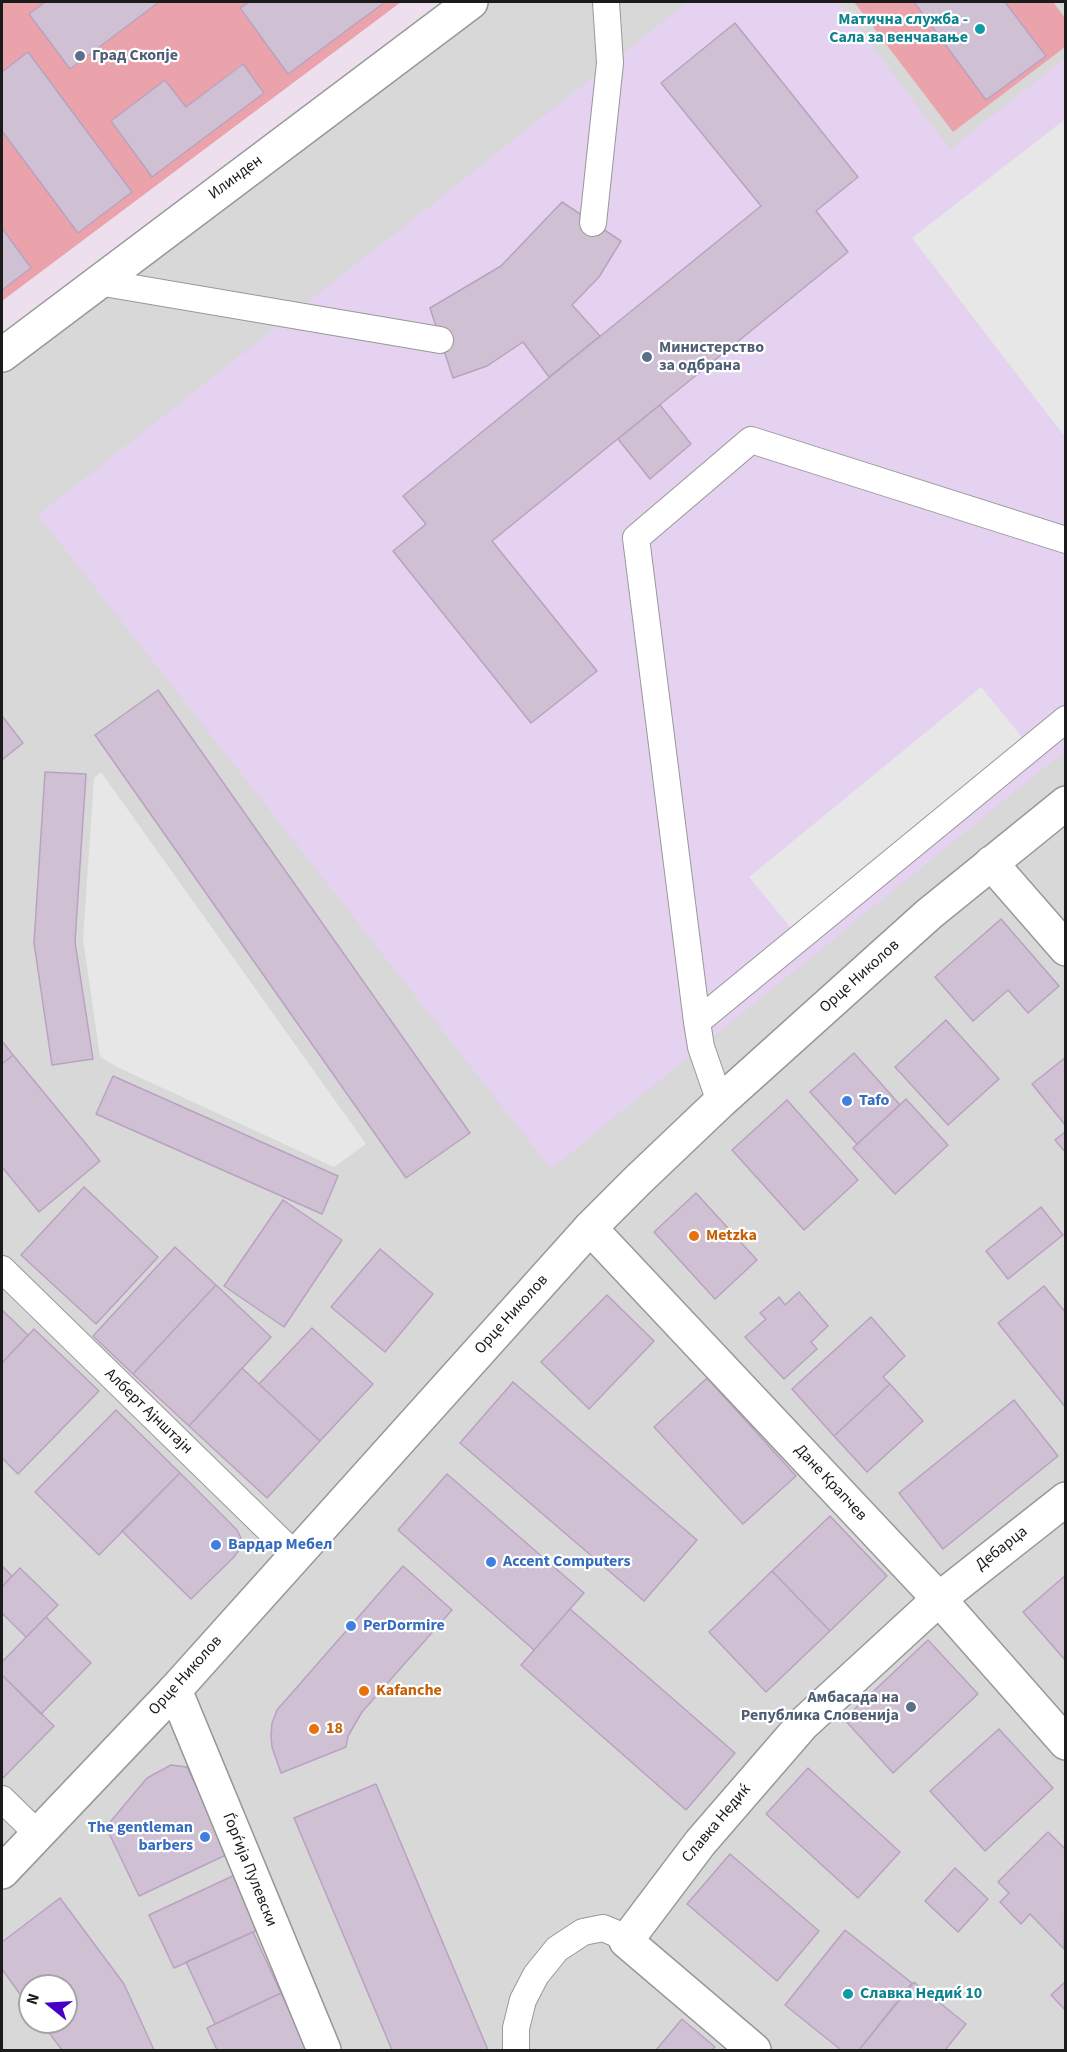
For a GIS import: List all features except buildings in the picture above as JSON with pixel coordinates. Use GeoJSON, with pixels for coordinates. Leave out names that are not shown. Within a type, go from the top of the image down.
{"type":"FeatureCollection","features":[{"type":"Feature","properties":{"kind":"street","name":"Илинден"},"geometry":{"type":"LineString","coordinates":[[2,355],[471,2]]}},
{"type":"Feature","properties":{"kind":"street","name":"Орце Николов"},"geometry":{"type":"LineString","coordinates":[[2,1872],[175,1690],[590,1228],[720,1102],[929,914],[1065,803]]}},
{"type":"Feature","properties":{"kind":"street"},"geometry":{"type":"LineString","coordinates":[[991,863],[1065,949]]}},
{"type":"Feature","properties":{"kind":"street","name":"Дане Крапчев"},"geometry":{"type":"LineString","coordinates":[[590,1228],[939,1599],[1065,1743]]}},
{"type":"Feature","properties":{"kind":"street","name":"Дебарца"},"geometry":{"type":"LineString","coordinates":[[939,1599],[1065,1499]]}},
{"type":"Feature","properties":{"kind":"street","name":"Славка Недиќ"},"geometry":{"type":"LineString","coordinates":[[626,1941],[700,1843],[802,1724],[939,1599]]}},
{"type":"Feature","properties":{"kind":"street","name":"Ѓорѓиja Пулевски"},"geometry":{"type":"LineString","coordinates":[[175,1690],[324,2050]]}},
{"type":"Feature","properties":{"kind":"street"},"geometry":{"type":"LineString","coordinates":[[626,1941],[754,2050]]}},
{"type":"Feature","properties":{"kind":"lane"},"geometry":{"type":"LineString","coordinates":[[593,223],[610,63],[606,2]]}},
{"type":"Feature","properties":{"kind":"lane"},"geometry":{"type":"LineString","coordinates":[[98,282],[440,340]]}},
{"type":"Feature","properties":{"kind":"lane"},"geometry":{"type":"LineString","coordinates":[[720,1102],[701,1047],[697,1022],[636,538],[751,440],[1065,540]]}},
{"type":"Feature","properties":{"kind":"lane"},"geometry":{"type":"LineString","coordinates":[[697,1022],[1065,719]]}},
{"type":"Feature","properties":{"kind":"lane","name":"Алберт Ајнштајн"},"geometry":{"type":"LineString","coordinates":[[2,1269],[295,1555]]}},
{"type":"Feature","properties":{"kind":"lane"},"geometry":{"type":"LineString","coordinates":[[2,1799],[38,1834]]}},
{"type":"Feature","properties":{"kind":"lane"},"geometry":{"type":"LineString","coordinates":[[516,2050],[516,2028],[523,2000],[536,1975],[557,1950],[583,1932],[603,1928],[626,1941]]}},
{"type":"Feature","properties":{"kind":"shaded area"},"geometry":{"type":"Polygon","coordinates":[[[2,2],[45,2],[29,14],[70,69],[159,2],[249,2],[240,9],[288,73],[385,2],[401,2],[2,301],[2,290],[31,268],[2,228],[2,131],[78,233],[132,192],[28,52],[2,72],[2,2]],[[242,64],[186,107],[165,81],[111,121],[152,176],[264,93],[242,64]]]}},
{"type":"Feature","properties":{"kind":"shaded area"},"geometry":{"type":"Polygon","coordinates":[[[471,2],[1065,2],[1065,2050],[2,2050],[2,355],[471,2]]]}},
{"type":"Feature","properties":{"kind":"shaded area"},"geometry":{"type":"Polygon","coordinates":[[[688,2],[839,2],[950,149],[1065,58],[1065,751],[551,1169],[38,515],[688,2]]]}},
{"type":"Feature","properties":{"kind":"shaded area"},"geometry":{"type":"Polygon","coordinates":[[[854,2],[1053,2],[1065,18],[1065,47],[953,132],[854,2]]]}},
{"type":"Feature","properties":{"kind":"shaded area"},"geometry":{"type":"Polygon","coordinates":[[[1064,120],[1066,123],[1065,437],[912,238],[1064,120]]]}},
{"type":"Feature","properties":{"kind":"shaded area"},"geometry":{"type":"Polygon","coordinates":[[[981,687],[1026,742],[794,932],[749,877],[981,687]]]}},
{"type":"Feature","properties":{"kind":"shaded area"},"geometry":{"type":"Polygon","coordinates":[[[101,772],[366,1144],[334,1167],[117,1067],[100,1057],[83,939],[94,778],[101,772]]]}},
{"type":"Feature","properties":{"kind":"place","name":"Матична служба - Сала за венчавање"},"geometry":{"type":"Point","coordinates":[980,29]}},
{"type":"Feature","properties":{"kind":"place","name":"Град Скопје"},"geometry":{"type":"Point","coordinates":[80,56]}},
{"type":"Feature","properties":{"kind":"place","name":"Министерство за одбрана"},"geometry":{"type":"Point","coordinates":[647,357]}},
{"type":"Feature","properties":{"kind":"place","name":"Tafo"},"geometry":{"type":"Point","coordinates":[847,1101]}},
{"type":"Feature","properties":{"kind":"place","name":"Metzka"},"geometry":{"type":"Point","coordinates":[694,1236]}},
{"type":"Feature","properties":{"kind":"place","name":"Вардар Мебел"},"geometry":{"type":"Point","coordinates":[216,1545]}},
{"type":"Feature","properties":{"kind":"place","name":"Accent Computers"},"geometry":{"type":"Point","coordinates":[491,1562]}},
{"type":"Feature","properties":{"kind":"place","name":"PerDormire"},"geometry":{"type":"Point","coordinates":[351,1626]}},
{"type":"Feature","properties":{"kind":"place","name":"Kafanche"},"geometry":{"type":"Point","coordinates":[364,1691]}},
{"type":"Feature","properties":{"kind":"place","name":"Амбасада на Република Словенија"},"geometry":{"type":"Point","coordinates":[911,1707]}},
{"type":"Feature","properties":{"kind":"place","name":"18"},"geometry":{"type":"Point","coordinates":[314,1729]}},
{"type":"Feature","properties":{"kind":"place","name":"The gentleman barbers"},"geometry":{"type":"Point","coordinates":[205,1837]}},
{"type":"Feature","properties":{"kind":"place","name":"Славка Недиќ 10"},"geometry":{"type":"Point","coordinates":[848,1994]}}]}
